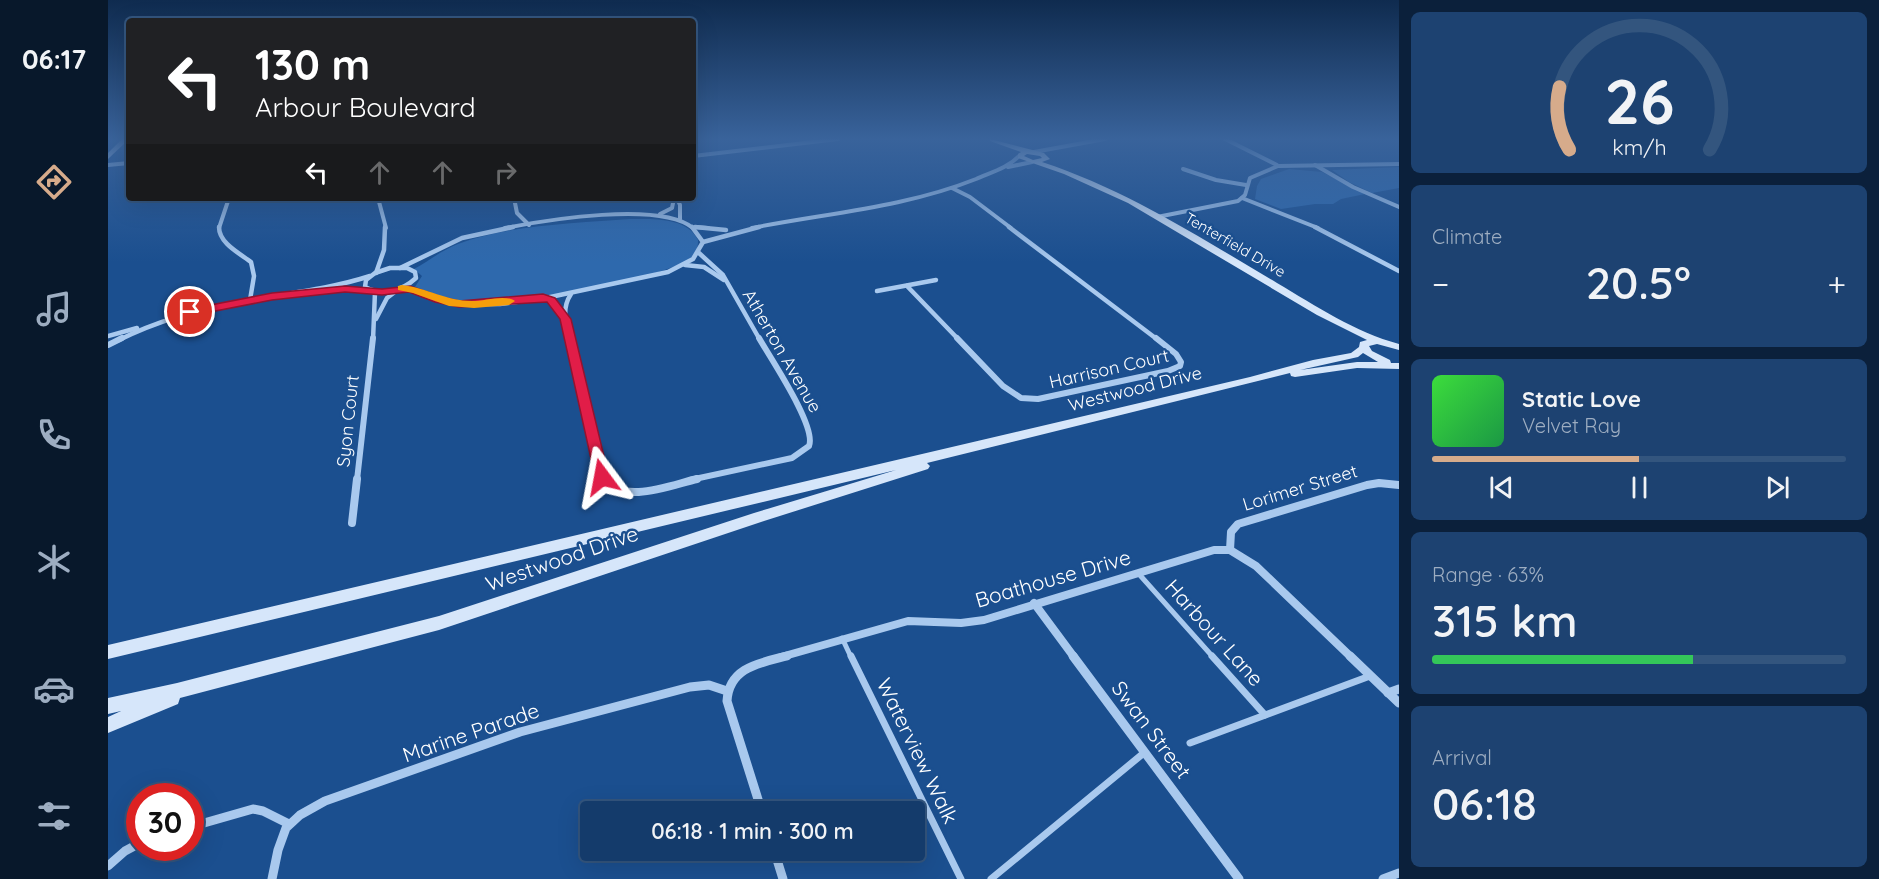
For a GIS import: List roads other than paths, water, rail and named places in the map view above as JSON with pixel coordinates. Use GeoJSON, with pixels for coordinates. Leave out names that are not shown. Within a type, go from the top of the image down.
{"type":"FeatureCollection","features":[{"type":"Feature","properties":{"kind":"street"},"geometry":{"type":"LineString","coordinates":[[693,227],[711,230],[739,230],[877,208],[952,188],[972,180]]}},
{"type":"Feature","properties":{"kind":"street","name":"Tenterfield Drive"},"geometry":{"type":"LineString","coordinates":[[1086,180],[1157,217],[1316,310],[1382,342],[1399,347]]}},
{"type":"Feature","properties":{"kind":"street"},"geometry":{"type":"LineString","coordinates":[[1216,180],[1246,185]]}},
{"type":"Feature","properties":{"kind":"street"},"geometry":{"type":"LineString","coordinates":[[1246,185],[1250,180]]}},
{"type":"Feature","properties":{"kind":"street"},"geometry":{"type":"LineString","coordinates":[[1340,180],[1399,207]]}},
{"type":"Feature","properties":{"kind":"street"},"geometry":{"type":"LineString","coordinates":[[1157,217],[1230,203],[1242,198],[1247,191],[1246,185]]}},
{"type":"Feature","properties":{"kind":"street","name":"Harrison Court"},"geometry":{"type":"LineString","coordinates":[[907,286],[1003,386],[1021,398],[1050,398],[1168,371],[1180,366],[1179,358],[1172,350],[970,197],[952,188]]}},
{"type":"Feature","properties":{"kind":"street"},"geometry":{"type":"LineString","coordinates":[[1242,198],[1304,220],[1399,271]]}},
{"type":"Feature","properties":{"kind":"street"},"geometry":{"type":"LineString","coordinates":[[228,201],[218,222],[218,231],[226,245],[251,262],[254,276],[250,300]]}},
{"type":"Feature","properties":{"kind":"street"},"geometry":{"type":"LineString","coordinates":[[376,273],[384,250],[386,229],[379,201]]}},
{"type":"Feature","properties":{"kind":"street"},"geometry":{"type":"LineString","coordinates":[[515,201],[518,213],[529,225]]}},
{"type":"Feature","properties":{"kind":"street"},"geometry":{"type":"LineString","coordinates":[[656,215],[670,210],[675,201]]}},
{"type":"Feature","properties":{"kind":"street"},"geometry":{"type":"LineString","coordinates":[[678,201],[680,219]]}},
{"type":"Feature","properties":{"kind":"street"},"geometry":{"type":"LineString","coordinates":[[504,229],[513,224],[518,213]]}},
{"type":"Feature","properties":{"kind":"street"},"geometry":{"type":"LineString","coordinates":[[108,336],[250,300],[315,291],[411,265],[451,242],[529,225],[589,218],[656,215],[680,219],[702,236],[703,242],[699,253],[682,266]]}},
{"type":"Feature","properties":{"kind":"street"},"geometry":{"type":"LineString","coordinates":[[703,242],[739,230]]}},
{"type":"Feature","properties":{"kind":"street"},"geometry":{"type":"LineString","coordinates":[[375,322],[387,298],[413,282],[416,275],[411,270],[388,266],[384,250]]}},
{"type":"Feature","properties":{"kind":"street","name":"Atherton Avenue"},"geometry":{"type":"LineString","coordinates":[[565,319],[602,477],[610,487],[623,491],[642,491],[792,458],[808,448],[811,442],[811,432],[720,271],[699,253]]}},
{"type":"Feature","properties":{"kind":"street"},"geometry":{"type":"LineString","coordinates":[[315,291],[401,289],[459,304],[543,298],[638,279],[691,264],[704,267],[726,283]]}},
{"type":"Feature","properties":{"kind":"street","name":"Syon Court"},"geometry":{"type":"LineString","coordinates":[[352,523],[375,322],[372,291],[364,284],[370,276]]}},
{"type":"Feature","properties":{"kind":"street"},"geometry":{"type":"LineString","coordinates":[[877,291],[936,280]]}},
{"type":"Feature","properties":{"kind":"street"},"geometry":{"type":"LineString","coordinates":[[565,319],[565,303],[572,293]]}},
{"type":"Feature","properties":{"kind":"street"},"geometry":{"type":"LineString","coordinates":[[543,298],[556,304],[565,319]]}},
{"type":"Feature","properties":{"kind":"street","name":"Tenterfield Drive"},"geometry":{"type":"LineString","coordinates":[[1316,310],[1377,358],[1399,365]]}},
{"type":"Feature","properties":{"kind":"street"},"geometry":{"type":"LineString","coordinates":[[108,345],[158,322]]}},
{"type":"Feature","properties":{"kind":"street","name":"Westwood Drive"},"geometry":{"type":"LineString","coordinates":[[108,652],[1026,435],[1313,363],[1354,355],[1364,348],[1364,344],[1368,341],[1382,342]]}},
{"type":"Feature","properties":{"kind":"street"},"geometry":{"type":"LineString","coordinates":[[1382,342],[1399,342]]}},
{"type":"Feature","properties":{"kind":"street","name":"Westwood Drive"},"geometry":{"type":"LineString","coordinates":[[1252,380],[1357,365],[1399,365]]}},
{"type":"Feature","properties":{"kind":"street","name":"Westwood Drive"},"geometry":{"type":"LineString","coordinates":[[108,706],[449,620],[793,506],[1026,435]]}},
{"type":"Feature","properties":{"kind":"street","name":"Lorimer Street"},"geometry":{"type":"LineString","coordinates":[[1230,550],[1232,532],[1238,524],[1367,485],[1379,483],[1399,485]]}},
{"type":"Feature","properties":{"kind":"street","name":"Boathouse Drive"},"geometry":{"type":"LineString","coordinates":[[727,691],[734,677],[747,667],[842,638],[908,621],[961,623],[984,620],[1214,550],[1230,550]]}},
{"type":"Feature","properties":{"kind":"street"},"geometry":{"type":"LineString","coordinates":[[1230,550],[1256,566],[1399,703]]}},
{"type":"Feature","properties":{"kind":"street","name":"Swan Street"},"geometry":{"type":"LineString","coordinates":[[1034,603],[1239,879]]}},
{"type":"Feature","properties":{"kind":"street"},"geometry":{"type":"LineString","coordinates":[[108,725],[226,678]]}},
{"type":"Feature","properties":{"kind":"street","name":"Marine Parade"},"geometry":{"type":"LineString","coordinates":[[289,824],[304,812],[321,803],[407,774],[498,739],[690,687],[709,685],[727,691]]}},
{"type":"Feature","properties":{"kind":"street"},"geometry":{"type":"LineString","coordinates":[[1388,693],[1399,689]]}},
{"type":"Feature","properties":{"kind":"street"},"geometry":{"type":"LineString","coordinates":[[727,691],[727,701],[759,801]]}},
{"type":"Feature","properties":{"kind":"street"},"geometry":{"type":"LineString","coordinates":[[204,823],[253,809],[263,811],[289,824],[272,879]]}},
{"type":"Feature","properties":{"kind":"street"},"geometry":{"type":"LineString","coordinates":[[108,866],[126,850]]}},
{"type":"Feature","properties":{"kind":"street"},"geometry":{"type":"LineString","coordinates":[[777,861],[783,879]]}},
{"type":"Feature","properties":{"kind":"street"},"geometry":{"type":"LineString","coordinates":[[1383,879],[1399,873]]}},
{"type":"Feature","properties":{"kind":"lane","name":"Harbour Lane"},"geometry":{"type":"LineString","coordinates":[[1138,573],[1265,715]]}},
{"type":"Feature","properties":{"kind":"lane","name":"Waterview Walk"},"geometry":{"type":"LineString","coordinates":[[842,638],[961,879]]}},
{"type":"Feature","properties":{"kind":"lane"},"geometry":{"type":"LineString","coordinates":[[1190,743],[1371,676]]}},
{"type":"Feature","properties":{"kind":"lane"},"geometry":{"type":"LineString","coordinates":[[990,879],[1145,752]]}}]}
